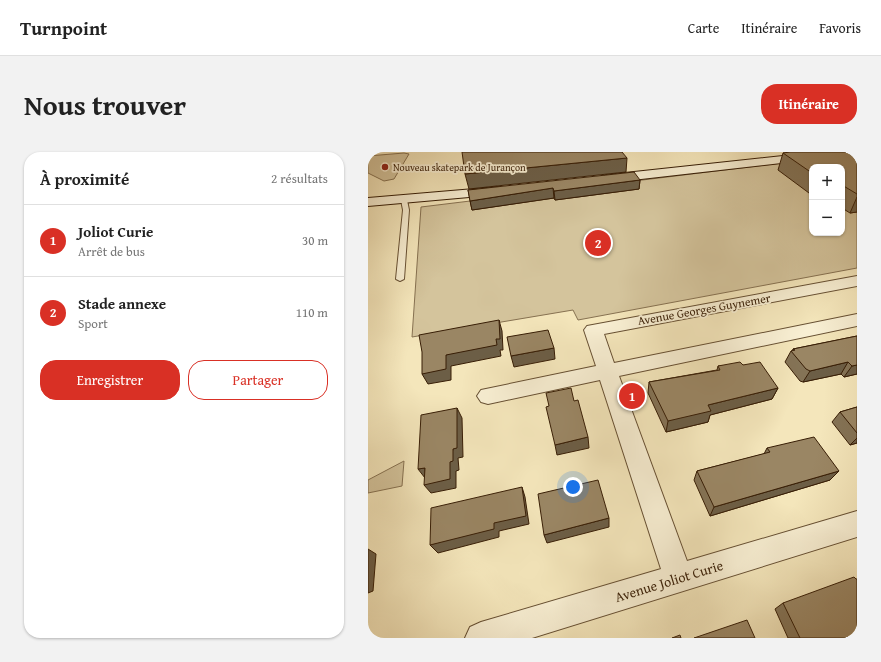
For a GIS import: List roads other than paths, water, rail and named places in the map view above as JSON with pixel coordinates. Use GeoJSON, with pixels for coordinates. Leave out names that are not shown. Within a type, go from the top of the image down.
{"type":"FeatureCollection","features":[{"type":"Feature","properties":{"kind":"main road"},"geometry":{"type":"LineString","coordinates":[[776,152],[593,177],[851,152]]}},
{"type":"Feature","properties":{"kind":"main road"},"geometry":{"type":"LineString","coordinates":[[368,194],[510,186],[404,200],[368,202]]}},
{"type":"Feature","properties":{"kind":"street","name":"Avenue Georges Guynemer"},"geometry":{"type":"LineString","coordinates":[[678,577],[593,330],[857,281]]}},
{"type":"Feature","properties":{"kind":"street"},"geometry":{"type":"LineString","coordinates":[[488,396],[606,370],[857,320]]}},
{"type":"Feature","properties":{"kind":"street","name":"Avenue Joliot Curie"},"geometry":{"type":"LineString","coordinates":[[480,638],[857,524]]}},
{"type":"Feature","properties":{"kind":"lane"},"geometry":{"type":"LineString","coordinates":[[400,279],[406,210],[404,200]]}},
{"type":"Feature","properties":{"kind":"place","name":"Nouveau skatepark de Jurançon"},"geometry":{"type":"Point","coordinates":[385,167]}},
{"type":"Feature","properties":{"kind":"place","name":"Stade annexe"},"geometry":{"type":"Point","coordinates":[598,243]}},
{"type":"Feature","properties":{"kind":"place","name":"Joliot Curie"},"geometry":{"type":"Point","coordinates":[632,396]}}]}
